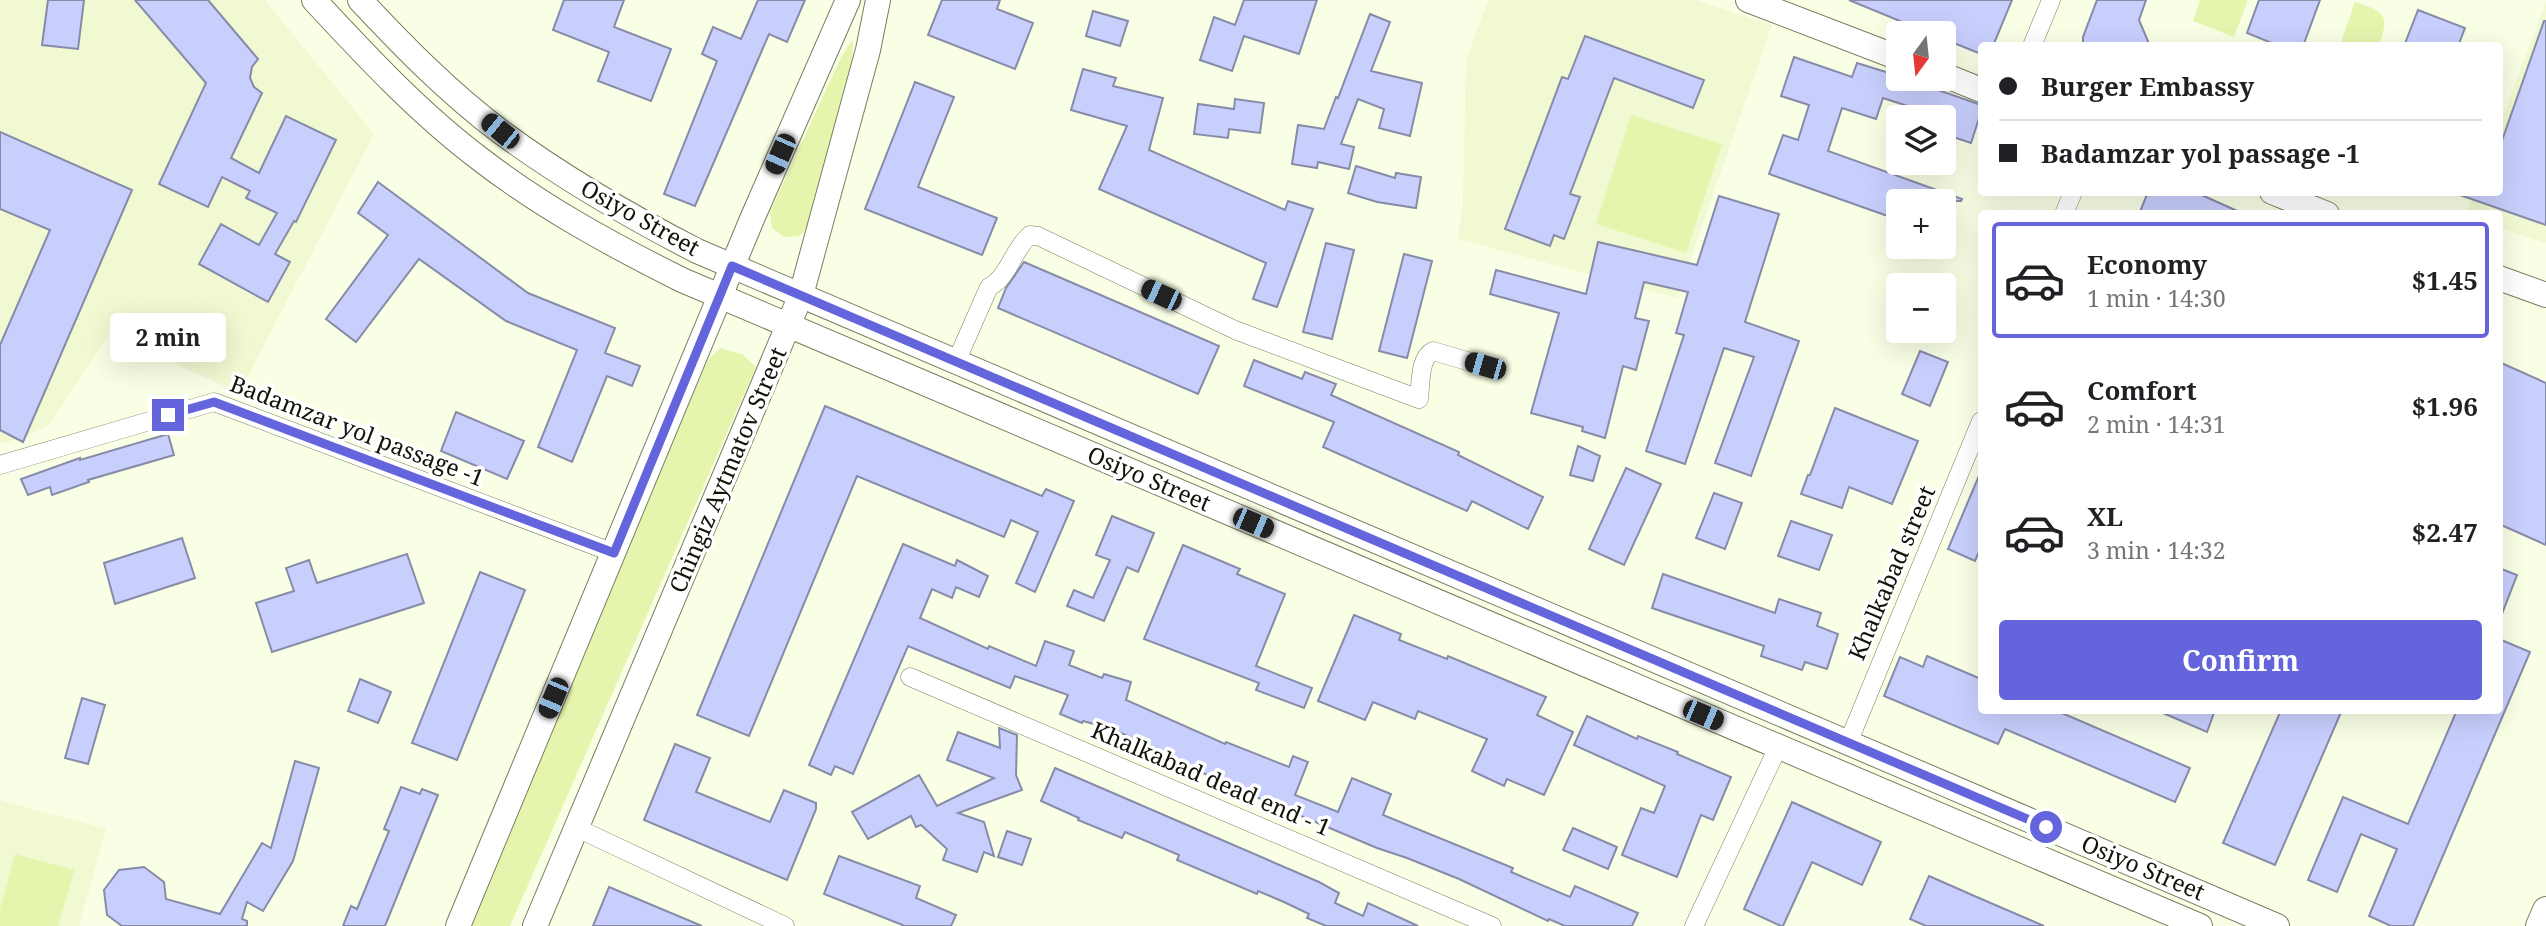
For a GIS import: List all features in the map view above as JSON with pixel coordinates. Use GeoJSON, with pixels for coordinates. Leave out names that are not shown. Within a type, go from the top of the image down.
{"type":"FeatureCollection","features":[{"type":"Feature","properties":{"kind":"main road","name":"Osiyo Street"},"geometry":{"type":"LineString","coordinates":[[314,0],[359,48],[443,129],[480,160],[558,213],[639,259],[789,326],[2200,926]]}},
{"type":"Feature","properties":{"kind":"main road","name":"Osiyo Street"},"geometry":{"type":"LineString","coordinates":[[360,0],[432,73],[500,131],[535,156],[670,237],[732,266],[2277,926]]}},
{"type":"Feature","properties":{"kind":"main road"},"geometry":{"type":"LineString","coordinates":[[458,926],[732,266],[848,0]]}},
{"type":"Feature","properties":{"kind":"main road","name":"Chingiz Aytmatov Street"},"geometry":{"type":"LineString","coordinates":[[535,926],[801,295],[878,0]]}},
{"type":"Feature","properties":{"kind":"main road"},"geometry":{"type":"LineString","coordinates":[[1748,0],[1886,53]]}},
{"type":"Feature","properties":{"kind":"main road"},"geometry":{"type":"LineString","coordinates":[[839,24],[849,17],[860,17],[868,25],[871,35]]}},
{"type":"Feature","properties":{"kind":"main road"},"geometry":{"type":"LineString","coordinates":[[1956,80],[1978,89]]}},
{"type":"Feature","properties":{"kind":"main road"},"geometry":{"type":"LineString","coordinates":[[2282,196],[2317,210]]}},
{"type":"Feature","properties":{"kind":"main road"},"geometry":{"type":"LineString","coordinates":[[2503,279],[2546,295]]}},
{"type":"Feature","properties":{"kind":"main road"},"geometry":{"type":"LineString","coordinates":[[2539,926],[2546,910]]}},
{"type":"Feature","properties":{"kind":"street"},"geometry":{"type":"LineString","coordinates":[[2034,42],[2051,0]]}},
{"type":"Feature","properties":{"kind":"street"},"geometry":{"type":"LineString","coordinates":[[956,362],[989,287],[998,282],[1022,242],[1030,235],[1038,236],[1235,330],[1419,399],[1424,360],[1433,351],[1485,366]]}},
{"type":"Feature","properties":{"kind":"street","name":"Bаdаmzаr yol passage -1"},"geometry":{"type":"LineString","coordinates":[[0,465],[214,402],[614,553]]}},
{"type":"Feature","properties":{"kind":"street","name":"Khalkabad street"},"geometry":{"type":"LineString","coordinates":[[1848,743],[1978,428]]}},
{"type":"Feature","properties":{"kind":"street","name":"Khalkabad dead end - 1"},"geometry":{"type":"LineString","coordinates":[[910,677],[1492,926]]}},
{"type":"Feature","properties":{"kind":"street"},"geometry":{"type":"LineString","coordinates":[[1694,926],[1778,747]]}},
{"type":"Feature","properties":{"kind":"street"},"geometry":{"type":"LineString","coordinates":[[577,828],[785,926]]}},
{"type":"Feature","properties":{"kind":"shaded area"},"geometry":{"type":"Polygon","coordinates":[[[0,0],[265,0],[374,134],[239,393],[109,333],[49,425],[26,437],[0,444],[0,0]]]}},
{"type":"Feature","properties":{"kind":"shaded area"},"geometry":{"type":"Polygon","coordinates":[[[1488,0],[1695,0],[1772,25],[1677,298],[1458,239],[1463,201],[1466,61],[1488,0]]]}},
{"type":"Feature","properties":{"kind":"shaded area"},"geometry":{"type":"Polygon","coordinates":[[[2546,2],[2546,243],[2503,229],[2503,210],[2468,210],[2473,196],[2503,196],[2503,115],[2546,2]]]}},
{"type":"Feature","properties":{"kind":"shaded area"},"geometry":{"type":"Polygon","coordinates":[[[0,800],[106,829],[79,926],[0,926],[0,800]]]}},
{"type":"Feature","properties":{"kind":"green space"},"geometry":{"type":"Polygon","coordinates":[[[2200,0],[2248,0],[2234,37],[2193,21],[2200,0]]]}},
{"type":"Feature","properties":{"kind":"green space"},"geometry":{"type":"Polygon","coordinates":[[[2355,2],[2379,12],[2382,16],[2384,27],[2380,42],[2341,42],[2355,2]]]}},
{"type":"Feature","properties":{"kind":"green space"},"geometry":{"type":"Polygon","coordinates":[[[853,39],[852,62],[809,225],[800,236],[784,237],[772,228],[770,212],[841,57],[853,39]]]}},
{"type":"Feature","properties":{"kind":"green space"},"geometry":{"type":"Polygon","coordinates":[[[1631,115],[1722,144],[1686,253],[1596,224],[1631,115]]]}},
{"type":"Feature","properties":{"kind":"green space"},"geometry":{"type":"Polygon","coordinates":[[[720,348],[742,354],[756,367],[510,926],[466,926],[627,544],[708,360],[720,348]]]}},
{"type":"Feature","properties":{"kind":"green space"},"geometry":{"type":"Polygon","coordinates":[[[15,854],[74,870],[58,926],[0,926],[0,909],[15,854]]]}},
{"type":"Feature","properties":{"kind":"building"},"geometry":{"type":"Polygon","coordinates":[[[48,0],[84,0],[78,49],[42,45],[48,0]]]}},
{"type":"Feature","properties":{"kind":"building"},"geometry":{"type":"Polygon","coordinates":[[[135,0],[208,0],[258,59],[252,67],[250,78],[254,87],[262,93],[231,158],[259,173],[286,116],[336,140],[296,222],[294,221],[275,254],[290,262],[268,302],[199,264],[221,224],[259,245],[277,213],[246,198],[250,191],[222,177],[208,207],[159,184],[206,83],[135,0]]]}},
{"type":"Feature","properties":{"kind":"building"},"geometry":{"type":"Polygon","coordinates":[[[564,0],[624,0],[614,27],[671,49],[651,101],[598,81],[609,52],[553,30],[564,0]]]}},
{"type":"Feature","properties":{"kind":"building"},"geometry":{"type":"Polygon","coordinates":[[[758,0],[805,0],[787,42],[769,34],[695,206],[664,194],[717,61],[702,54],[713,27],[741,39],[758,0]]]}},
{"type":"Feature","properties":{"kind":"building"},"geometry":{"type":"Polygon","coordinates":[[[942,0],[1000,0],[997,9],[1033,23],[1015,69],[928,35],[942,0]]]}},
{"type":"Feature","properties":{"kind":"building"},"geometry":{"type":"Polygon","coordinates":[[[1244,0],[1317,0],[1299,54],[1244,36],[1232,71],[1200,60],[1214,17],[1235,25],[1244,0]]]}},
{"type":"Feature","properties":{"kind":"building"},"geometry":{"type":"Polygon","coordinates":[[[1849,0],[2012,0],[1995,42],[1978,42],[1978,53],[1956,44],[1956,21],[1900,21],[1849,0]]]}},
{"type":"Feature","properties":{"kind":"building"},"geometry":{"type":"Polygon","coordinates":[[[2097,0],[2146,0],[2139,20],[2148,42],[2083,42],[2097,0]]]}},
{"type":"Feature","properties":{"kind":"building"},"geometry":{"type":"Polygon","coordinates":[[[2259,0],[2320,0],[2304,42],[2269,42],[2247,33],[2259,0]]]}},
{"type":"Feature","properties":{"kind":"building"},"geometry":{"type":"Polygon","coordinates":[[[2418,10],[2465,28],[2460,42],[2406,42],[2418,10]]]}},
{"type":"Feature","properties":{"kind":"building"},"geometry":{"type":"Polygon","coordinates":[[[1093,11],[1128,21],[1120,46],[1086,36],[1093,11]]]}},
{"type":"Feature","properties":{"kind":"building"},"geometry":{"type":"Polygon","coordinates":[[[1370,14],[1390,22],[1371,71],[1422,83],[1410,136],[1379,128],[1384,109],[1358,99],[1341,144],[1354,147],[1349,169],[1318,162],[1317,168],[1292,164],[1298,125],[1324,129],[1370,14]]]}},
{"type":"Feature","properties":{"kind":"building"},"geometry":{"type":"Polygon","coordinates":[[[2546,21],[2546,225],[2463,196],[2503,196],[2503,138],[2546,21]]]}},
{"type":"Feature","properties":{"kind":"building"},"geometry":{"type":"Polygon","coordinates":[[[1585,36],[1704,80],[1693,108],[1614,78],[1570,194],[1580,197],[1564,239],[1554,235],[1550,246],[1505,229],[1562,77],[1568,79],[1585,36]]]}},
{"type":"Feature","properties":{"kind":"building"},"geometry":{"type":"Polygon","coordinates":[[[1794,57],[1852,77],[1857,63],[1886,72],[1886,91],[1941,91],[1978,104],[1978,121],[1971,143],[1956,138],[1956,105],[1905,105],[1883,98],[1876,119],[1842,108],[1828,151],[1886,172],[1886,175],[1895,175],[1934,189],[1886,189],[1886,215],[1769,174],[1783,135],[1798,140],[1809,105],[1781,96],[1794,57]]]}},
{"type":"Feature","properties":{"kind":"building"},"geometry":{"type":"Polygon","coordinates":[[[1083,69],[1116,78],[1113,86],[1163,98],[1149,150],[1285,210],[1288,201],[1313,209],[1277,307],[1253,299],[1266,263],[1099,189],[1127,126],[1071,110],[1083,69]]]}},
{"type":"Feature","properties":{"kind":"building"},"geometry":{"type":"Polygon","coordinates":[[[915,82],[954,97],[918,187],[997,218],[982,255],[865,209],[915,82]]]}},
{"type":"Feature","properties":{"kind":"building"},"geometry":{"type":"Polygon","coordinates":[[[1235,99],[1264,103],[1260,133],[1229,129],[1228,138],[1194,134],[1198,104],[1234,109],[1235,99]]]}},
{"type":"Feature","properties":{"kind":"building"},"geometry":{"type":"Polygon","coordinates":[[[0,132],[132,190],[23,442],[0,430],[0,345],[50,230],[0,209],[0,132]]]}},
{"type":"Feature","properties":{"kind":"building"},"geometry":{"type":"Polygon","coordinates":[[[1356,166],[1395,178],[1396,173],[1421,177],[1416,208],[1377,202],[1348,193],[1356,166]]]}},
{"type":"Feature","properties":{"kind":"building"},"geometry":{"type":"Polygon","coordinates":[[[378,182],[528,293],[615,328],[605,353],[640,366],[632,386],[607,376],[572,462],[538,447],[577,350],[506,321],[419,259],[356,342],[326,319],[388,235],[358,213],[378,182]]]}},
{"type":"Feature","properties":{"kind":"building"},"geometry":{"type":"Polygon","coordinates":[[[1719,196],[1779,214],[1745,322],[1799,341],[1751,476],[1715,463],[1754,357],[1724,348],[1685,464],[1646,451],[1684,335],[1676,333],[1688,292],[1644,282],[1635,318],[1649,321],[1636,370],[1623,366],[1605,438],[1582,431],[1583,427],[1531,413],[1559,313],[1490,294],[1496,270],[1586,294],[1598,242],[1697,265],[1719,196]]]}},
{"type":"Feature","properties":{"kind":"building"},"geometry":{"type":"Polygon","coordinates":[[[2146,196],[2204,196],[2235,210],[2141,210],[2146,196]]]}},
{"type":"Feature","properties":{"kind":"building"},"geometry":{"type":"Polygon","coordinates":[[[1326,243],[1354,250],[1332,339],[1303,332],[1326,243]]]}},
{"type":"Feature","properties":{"kind":"building"},"geometry":{"type":"Polygon","coordinates":[[[1404,254],[1432,261],[1407,358],[1379,351],[1404,254]]]}},
{"type":"Feature","properties":{"kind":"building"},"geometry":{"type":"Polygon","coordinates":[[[1024,262],[1219,346],[1198,394],[998,308],[1006,288],[1024,262]]]}},
{"type":"Feature","properties":{"kind":"building"},"geometry":{"type":"Polygon","coordinates":[[[1920,351],[1948,362],[1930,406],[1902,394],[1920,351]]]}},
{"type":"Feature","properties":{"kind":"building"},"geometry":{"type":"Polygon","coordinates":[[[1254,360],[1302,379],[1305,372],[1336,384],[1331,395],[1459,452],[1458,455],[1543,497],[1528,529],[1472,501],[1467,511],[1323,447],[1334,422],[1244,386],[1254,360]]]}},
{"type":"Feature","properties":{"kind":"building"},"geometry":{"type":"Polygon","coordinates":[[[2503,364],[2546,383],[2546,545],[2503,526],[2503,364]]]}},
{"type":"Feature","properties":{"kind":"building"},"geometry":{"type":"Polygon","coordinates":[[[825,406],[1042,496],[1046,489],[1074,501],[1035,592],[1016,583],[1038,532],[1011,520],[1004,537],[857,476],[749,736],[697,715],[825,406]]]}},
{"type":"Feature","properties":{"kind":"building"},"geometry":{"type":"Polygon","coordinates":[[[1835,408],[1918,441],[1892,504],[1849,487],[1842,508],[1801,494],[1835,408]]]}},
{"type":"Feature","properties":{"kind":"building"},"geometry":{"type":"Polygon","coordinates":[[[456,412],[524,441],[507,479],[441,451],[456,412]]]}},
{"type":"Feature","properties":{"kind":"building"},"geometry":{"type":"Polygon","coordinates":[[[168,434],[174,455],[88,480],[89,482],[52,495],[50,487],[28,495],[21,479],[80,458],[168,434]]]}},
{"type":"Feature","properties":{"kind":"building"},"geometry":{"type":"Polygon","coordinates":[[[1578,446],[1600,456],[1593,481],[1570,475],[1578,446]]]}},
{"type":"Feature","properties":{"kind":"building"},"geometry":{"type":"Polygon","coordinates":[[[1626,468],[1661,484],[1624,565],[1589,549],[1626,468]]]}},
{"type":"Feature","properties":{"kind":"building"},"geometry":{"type":"Polygon","coordinates":[[[1978,478],[1978,554],[1975,561],[1948,549],[1978,478]]]}},
{"type":"Feature","properties":{"kind":"building"},"geometry":{"type":"Polygon","coordinates":[[[1714,493],[1742,503],[1725,549],[1696,538],[1714,493]]]}},
{"type":"Feature","properties":{"kind":"building"},"geometry":{"type":"Polygon","coordinates":[[[1112,516],[1154,533],[1138,572],[1127,567],[1104,621],[1067,606],[1074,590],[1093,598],[1110,560],[1096,555],[1112,516]]]}},
{"type":"Feature","properties":{"kind":"building"},"geometry":{"type":"Polygon","coordinates":[[[1791,521],[1832,535],[1819,570],[1778,556],[1791,521]]]}},
{"type":"Feature","properties":{"kind":"building"},"geometry":{"type":"Polygon","coordinates":[[[182,538],[195,578],[115,604],[104,563],[182,538]]]}},
{"type":"Feature","properties":{"kind":"building"},"geometry":{"type":"Polygon","coordinates":[[[903,544],[955,566],[957,560],[988,576],[979,597],[956,587],[952,598],[932,589],[920,618],[988,649],[989,646],[1036,666],[1045,641],[1074,651],[1069,665],[1102,678],[1104,674],[1131,682],[1126,700],[1225,744],[1226,742],[1289,767],[1293,756],[1308,762],[1295,795],[1338,812],[1352,778],[1391,794],[1383,815],[1513,868],[1511,872],[1570,897],[1575,886],[1638,913],[1632,926],[1565,926],[1549,919],[1548,921],[1459,879],[1377,848],[1211,778],[1165,756],[1166,753],[1112,729],[1083,721],[1082,723],[1060,714],[1068,695],[1015,676],[1010,688],[908,646],[853,774],[835,766],[831,775],[809,765],[903,544]]]}},
{"type":"Feature","properties":{"kind":"building"},"geometry":{"type":"Polygon","coordinates":[[[1183,545],[1240,569],[1237,574],[1285,594],[1256,666],[1312,688],[1304,708],[1256,690],[1259,683],[1144,639],[1183,545]]]}},
{"type":"Feature","properties":{"kind":"building"},"geometry":{"type":"Polygon","coordinates":[[[407,554],[424,603],[272,652],[256,603],[294,591],[286,568],[309,560],[317,583],[407,554]]]}},
{"type":"Feature","properties":{"kind":"building"},"geometry":{"type":"Polygon","coordinates":[[[2503,570],[2517,575],[2503,611],[2503,570]]]}},
{"type":"Feature","properties":{"kind":"building"},"geometry":{"type":"Polygon","coordinates":[[[480,572],[525,590],[457,760],[412,743],[480,572]]]}},
{"type":"Feature","properties":{"kind":"building"},"geometry":{"type":"Polygon","coordinates":[[[1663,574],[1775,613],[1779,599],[1821,613],[1817,626],[1838,634],[1827,669],[1805,662],[1802,670],[1761,656],[1764,646],[1652,608],[1663,574]]]}},
{"type":"Feature","properties":{"kind":"building"},"geometry":{"type":"Polygon","coordinates":[[[1354,615],[1401,634],[1399,640],[1447,659],[1448,656],[1546,697],[1537,715],[1573,732],[1544,795],[1507,779],[1504,786],[1472,771],[1487,739],[1418,711],[1415,719],[1373,702],[1365,720],[1318,701],[1354,615]]]}},
{"type":"Feature","properties":{"kind":"building"},"geometry":{"type":"Polygon","coordinates":[[[2503,641],[2530,652],[2413,926],[2391,926],[2369,916],[2397,849],[2361,834],[2337,892],[2308,880],[2343,797],[2408,824],[2455,714],[2503,714],[2503,641]]]}},
{"type":"Feature","properties":{"kind":"building"},"geometry":{"type":"Polygon","coordinates":[[[1927,656],[1978,678],[1978,714],[2064,714],[2190,768],[2175,802],[2005,729],[1998,744],[1884,696],[1900,657],[1923,667],[1927,656]]]}},
{"type":"Feature","properties":{"kind":"building"},"geometry":{"type":"Polygon","coordinates":[[[360,679],[391,692],[378,723],[348,711],[360,679]]]}},
{"type":"Feature","properties":{"kind":"building"},"geometry":{"type":"Polygon","coordinates":[[[82,698],[105,705],[88,764],[65,758],[82,698]]]}},
{"type":"Feature","properties":{"kind":"building"},"geometry":{"type":"Polygon","coordinates":[[[2165,714],[2214,714],[2207,732],[2165,714]]]}},
{"type":"Feature","properties":{"kind":"building"},"geometry":{"type":"Polygon","coordinates":[[[2279,714],[2340,714],[2275,865],[2223,843],[2279,714]]]}},
{"type":"Feature","properties":{"kind":"building"},"geometry":{"type":"Polygon","coordinates":[[[1587,716],[1637,739],[1638,736],[1678,752],[1677,754],[1731,777],[1713,820],[1701,815],[1677,877],[1622,855],[1641,808],[1654,813],[1665,786],[1574,745],[1587,716]]]}},
{"type":"Feature","properties":{"kind":"building"},"geometry":{"type":"Polygon","coordinates":[[[999,728],[1017,735],[1016,775],[1022,790],[958,813],[984,822],[994,856],[984,852],[977,872],[943,860],[947,849],[921,825],[916,827],[911,816],[868,839],[852,812],[919,775],[937,806],[994,778],[947,760],[958,732],[1000,748],[999,728]]]}},
{"type":"Feature","properties":{"kind":"building"},"geometry":{"type":"Polygon","coordinates":[[[675,744],[710,758],[696,792],[770,822],[784,790],[816,803],[816,809],[787,880],[644,820],[675,744]]]}},
{"type":"Feature","properties":{"kind":"building"},"geometry":{"type":"Polygon","coordinates":[[[295,761],[319,768],[293,861],[263,911],[247,902],[242,919],[247,921],[247,926],[122,926],[107,915],[104,890],[119,870],[144,867],[164,882],[166,899],[220,914],[262,843],[271,848],[295,761]]]}},
{"type":"Feature","properties":{"kind":"building"},"geometry":{"type":"Polygon","coordinates":[[[1055,768],[1319,882],[1339,893],[1335,903],[1363,916],[1368,903],[1418,926],[1326,926],[1307,918],[1309,914],[1284,902],[1258,891],[1257,894],[1177,860],[1179,855],[1125,832],[1122,838],[1078,820],[1079,818],[1041,801],[1055,768]]]}},
{"type":"Feature","properties":{"kind":"building"},"geometry":{"type":"Polygon","coordinates":[[[401,787],[420,794],[422,789],[438,795],[385,926],[343,926],[351,906],[357,909],[389,831],[384,829],[401,787]]]}},
{"type":"Feature","properties":{"kind":"building"},"geometry":{"type":"Polygon","coordinates":[[[1792,802],[1881,842],[1862,885],[1812,862],[1781,926],[1744,909],[1792,802]]]}},
{"type":"Feature","properties":{"kind":"building"},"geometry":{"type":"Polygon","coordinates":[[[1573,828],[1617,847],[1608,869],[1563,850],[1573,828]]]}},
{"type":"Feature","properties":{"kind":"building"},"geometry":{"type":"Polygon","coordinates":[[[1007,831],[1031,839],[1022,865],[998,857],[1007,831]]]}},
{"type":"Feature","properties":{"kind":"building"},"geometry":{"type":"Polygon","coordinates":[[[839,856],[920,886],[916,898],[956,915],[951,926],[905,926],[824,894],[839,856]]]}},
{"type":"Feature","properties":{"kind":"building"},"geometry":{"type":"Polygon","coordinates":[[[1929,876],[2044,926],[1926,926],[1910,919],[1929,876]]]}},
{"type":"Feature","properties":{"kind":"building"},"geometry":{"type":"Polygon","coordinates":[[[609,887],[702,926],[593,926],[609,887]]]}},
{"type":"Feature","properties":{"kind":"route"},"geometry":{"type":"LineString","coordinates":[[168,415],[214,402],[614,553],[732,266],[2046,827]]}}]}
